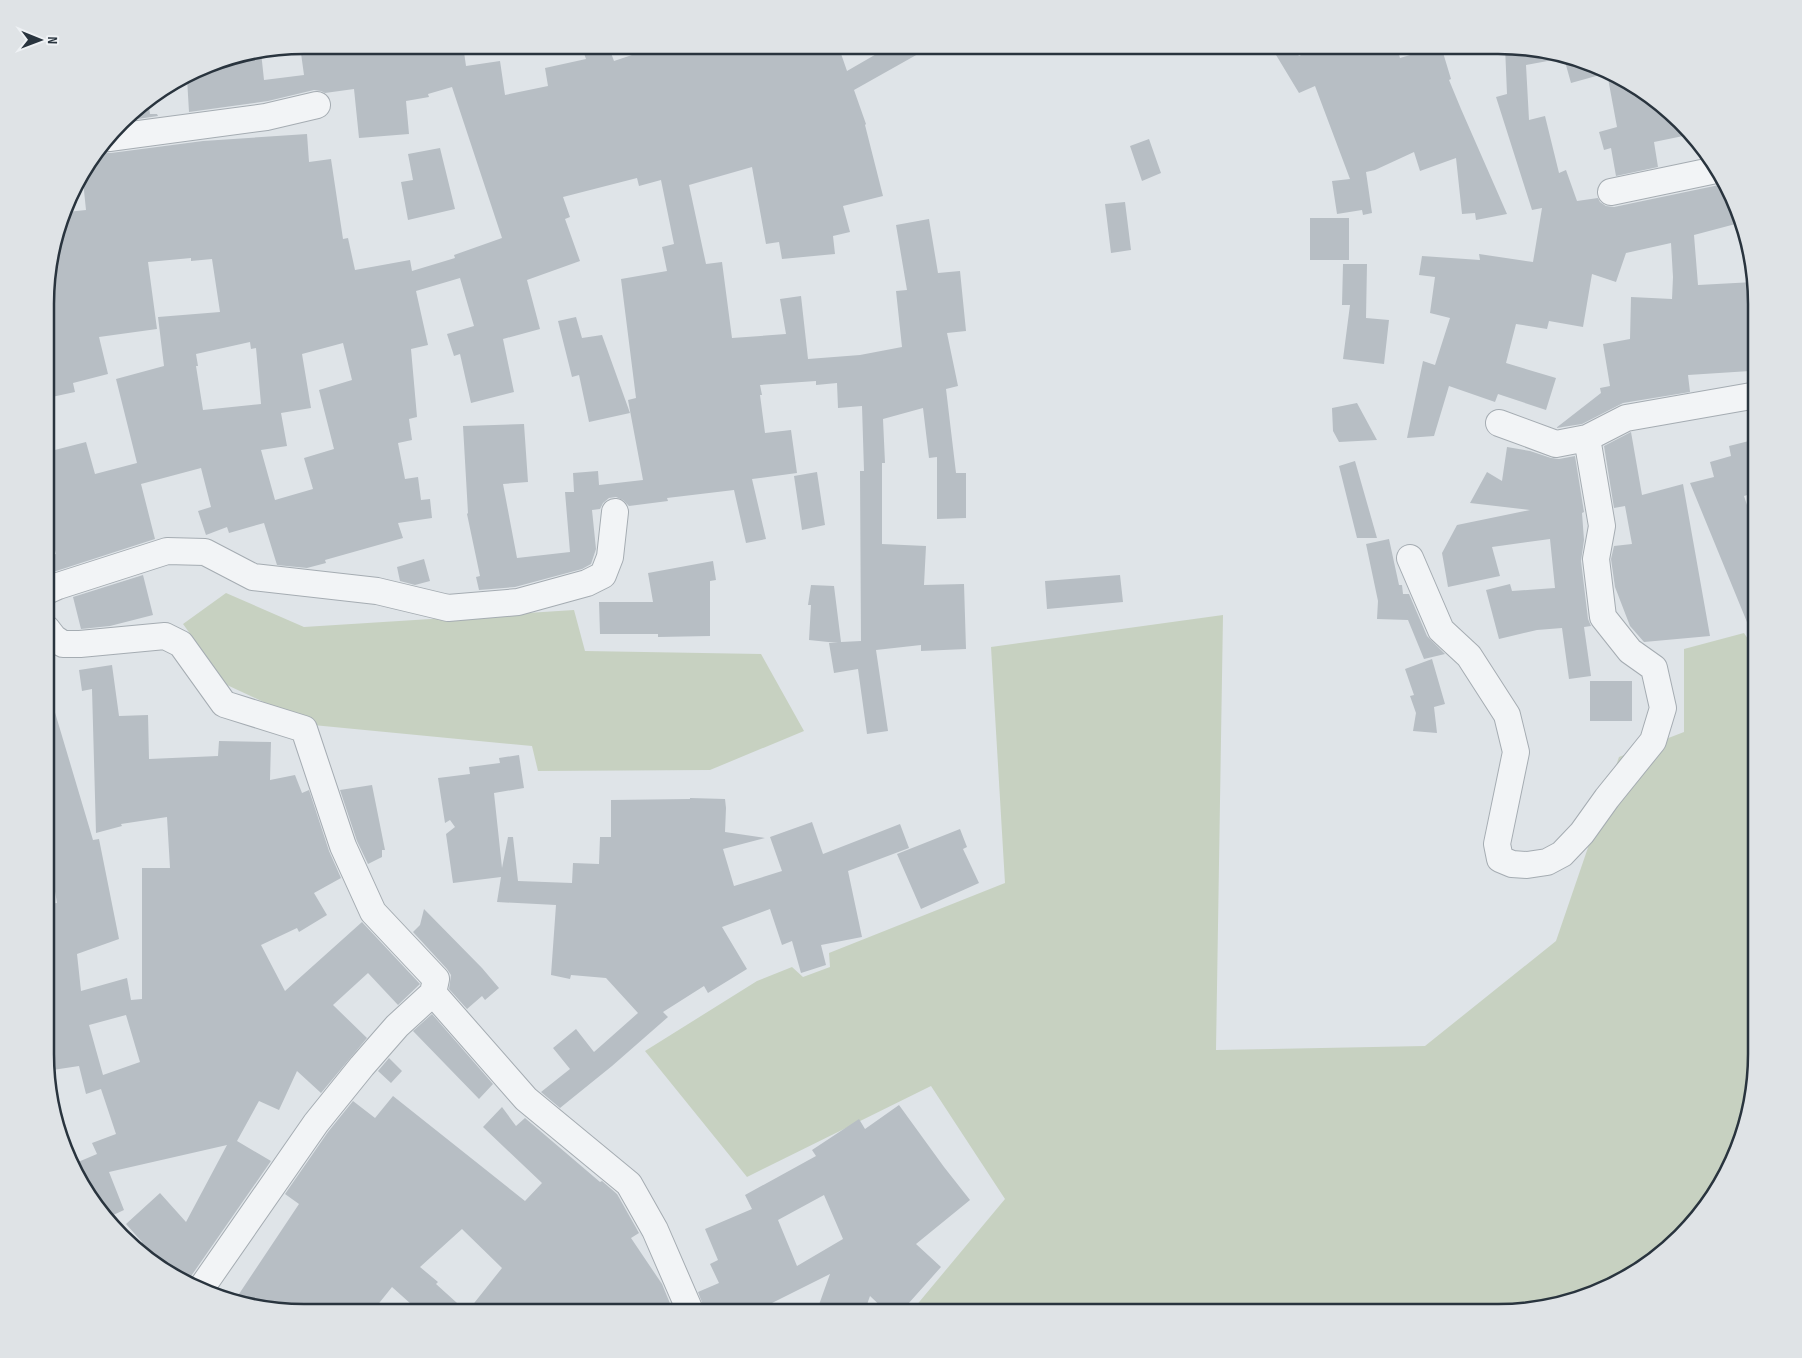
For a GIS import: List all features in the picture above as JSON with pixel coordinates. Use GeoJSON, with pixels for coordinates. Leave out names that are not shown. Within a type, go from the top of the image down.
{"type":"FeatureCollection","features":[{"type":"Feature","properties":{"kind":"street"},"geometry":{"type":"LineString","coordinates":[[118,137],[266,117],[317,105]]}},
{"type":"Feature","properties":{"kind":"street"},"geometry":{"type":"LineString","coordinates":[[1611,192],[1710,171]]}},
{"type":"Feature","properties":{"kind":"street"},"geometry":{"type":"LineString","coordinates":[[1499,423],[1556,444],[1587,438],[1626,418],[1748,397]]}},
{"type":"Feature","properties":{"kind":"street"},"geometry":{"type":"LineString","coordinates":[[1410,558],[1442,630],[1469,656],[1507,715],[1516,752],[1497,844],[1500,859],[1512,864],[1527,865],[1547,862],[1562,854],[1582,833],[1607,798],[1653,741],[1663,708],[1654,668],[1630,651],[1603,617],[1596,559],[1602,526],[1587,438]]}},
{"type":"Feature","properties":{"kind":"street"},"geometry":{"type":"LineString","coordinates":[[54,588],[168,550],[205,552],[253,577],[377,591],[448,608],[518,602],[587,583],[603,575],[610,557],[615,512]]}},
{"type":"Feature","properties":{"kind":"street"},"geometry":{"type":"LineString","coordinates":[[54,638],[63,644],[80,644],[165,636],[181,644],[224,704],[304,729],[343,846],[373,912],[436,979],[433,993],[397,1026],[316,1123],[205,1283]]}},
{"type":"Feature","properties":{"kind":"street"},"geometry":{"type":"LineString","coordinates":[[433,993],[526,1099],[629,1184],[655,1230],[687,1304]]}},
{"type":"Feature","properties":{"kind":"green space"},"geometry":{"type":"Polygon","coordinates":[[[226,593],[304,627],[574,610],[585,651],[761,654],[804,731],[710,770],[538,771],[532,746],[313,725],[227,685],[183,624],[226,593]]]}},
{"type":"Feature","properties":{"kind":"green space"},"geometry":{"type":"Polygon","coordinates":[[[1223,615],[1216,1050],[1425,1046],[1556,941],[1619,757],[1684,732],[1684,649],[1744,633],[1748,639],[1748,1071],[1740,1119],[1735,1135],[1715,1179],[1697,1206],[1663,1242],[1623,1271],[1579,1291],[1531,1302],[1515,1304],[918,1304],[1005,1199],[931,1086],[747,1177],[645,1051],[757,981],[792,967],[803,977],[830,967],[829,953],[1005,883],[991,647],[1223,615]]]}},
{"type":"Feature","properties":{"kind":"building"},"geometry":{"type":"Polygon","coordinates":[[[301,54],[464,54],[466,66],[500,61],[505,95],[548,86],[545,68],[586,59],[584,54],[611,54],[614,61],[635,54],[841,54],[847,71],[876,54],[918,54],[854,90],[866,124],[883,196],[843,206],[850,232],[833,236],[835,254],[782,259],[779,242],[766,244],[752,167],[689,185],[706,264],[722,262],[732,338],[786,334],[780,299],[801,296],[808,359],[860,355],[902,347],[896,291],[907,290],[896,225],[929,219],[938,273],[960,271],[966,331],[947,333],[958,386],[946,389],[956,473],[966,473],[966,518],[937,519],[937,457],[929,458],[923,408],[883,419],[885,463],[882,463],[882,544],[926,546],[924,585],[964,584],[966,649],[921,651],[921,645],[876,650],[888,731],[867,734],[858,669],[834,673],[829,643],[838,643],[809,640],[811,605],[808,605],[811,585],[834,586],[841,642],[861,641],[860,471],[864,471],[862,406],[838,408],[837,383],[816,385],[816,381],[760,385],[765,433],[791,430],[797,473],[752,479],[766,539],[746,543],[734,490],[667,498],[668,501],[629,506],[623,500],[616,497],[609,498],[600,509],[592,510],[596,549],[591,564],[582,569],[515,587],[479,590],[476,577],[480,576],[467,514],[463,426],[524,424],[528,482],[503,484],[517,558],[570,552],[565,492],[574,492],[573,473],[598,471],[599,485],[643,480],[628,400],[636,398],[621,279],[667,271],[662,247],[674,244],[661,180],[639,186],[637,178],[563,197],[570,217],[565,219],[580,261],[527,280],[540,329],[503,339],[514,392],[471,403],[460,354],[454,356],[447,334],[474,326],[460,278],[416,291],[428,345],[411,349],[417,417],[409,419],[412,440],[398,443],[405,479],[418,477],[421,500],[430,499],[432,518],[398,523],[403,538],[325,560],[326,563],[307,568],[277,565],[264,523],[229,533],[227,527],[206,535],[198,511],[211,507],[201,468],[141,484],[155,539],[54,572],[54,555],[56,554],[54,546],[54,450],[86,442],[95,474],[137,463],[116,379],[164,366],[158,317],[220,312],[212,259],[191,261],[191,258],[148,262],[157,329],[99,337],[108,374],[73,383],[75,392],[54,396],[54,287],[62,239],[72,212],[86,210],[84,186],[105,152],[111,153],[203,141],[307,134],[309,162],[331,159],[343,239],[348,238],[355,270],[410,260],[412,271],[455,258],[454,255],[502,238],[452,87],[428,94],[429,97],[406,101],[409,134],[359,138],[354,89],[325,93],[314,90],[268,101],[189,112],[187,83],[223,67],[262,58],[264,80],[304,75],[301,54]],[[250,342],[196,354],[203,410],[261,404],[256,348],[251,349],[250,342]],[[343,343],[302,354],[311,408],[281,413],[287,446],[261,450],[275,500],[313,489],[304,458],[334,449],[319,390],[352,380],[343,343]]]}},
{"type":"Feature","properties":{"kind":"building"},"geometry":{"type":"Polygon","coordinates":[[[1275,54],[1298,54],[1299,56],[1303,54],[1399,54],[1400,58],[1414,54],[1443,54],[1451,79],[1449,80],[1507,214],[1476,220],[1475,213],[1462,214],[1456,158],[1420,171],[1414,152],[1375,170],[1366,172],[1372,213],[1363,215],[1362,210],[1337,214],[1332,181],[1350,179],[1315,86],[1299,93],[1275,54]]]}},
{"type":"Feature","properties":{"kind":"building"},"geometry":{"type":"Polygon","coordinates":[[[1505,54],[1553,60],[1526,65],[1529,120],[1545,116],[1559,173],[1566,170],[1577,201],[1598,198],[1606,206],[1614,207],[1718,185],[1735,224],[1694,235],[1698,285],[1747,282],[1748,371],[1688,375],[1690,392],[1623,403],[1582,424],[1556,428],[1601,393],[1600,388],[1610,386],[1603,344],[1630,339],[1631,297],[1672,299],[1671,243],[1626,253],[1616,282],[1592,274],[1583,327],[1549,321],[1547,329],[1516,324],[1506,363],[1556,378],[1546,410],[1498,394],[1495,402],[1449,386],[1434,436],[1407,438],[1423,361],[1435,365],[1450,318],[1430,313],[1435,277],[1419,275],[1422,256],[1480,260],[1479,254],[1533,262],[1542,208],[1532,210],[1496,97],[1507,94],[1505,54]]]}},
{"type":"Feature","properties":{"kind":"building"},"geometry":{"type":"Polygon","coordinates":[[[1565,63],[1599,75],[1571,83],[1565,63]]]}},
{"type":"Feature","properties":{"kind":"building"},"geometry":{"type":"Polygon","coordinates":[[[1608,80],[1650,105],[1683,136],[1654,142],[1658,167],[1616,176],[1611,148],[1604,150],[1599,132],[1617,127],[1608,80]]]}},
{"type":"Feature","properties":{"kind":"building"},"geometry":{"type":"Polygon","coordinates":[[[149,107],[150,114],[157,114],[158,116],[135,119],[149,107]]]}},
{"type":"Feature","properties":{"kind":"building"},"geometry":{"type":"Polygon","coordinates":[[[1149,139],[1161,173],[1142,181],[1130,146],[1149,139]]]}},
{"type":"Feature","properties":{"kind":"building"},"geometry":{"type":"Polygon","coordinates":[[[440,148],[455,209],[408,220],[401,182],[413,180],[408,154],[440,148]]]}},
{"type":"Feature","properties":{"kind":"building"},"geometry":{"type":"Polygon","coordinates":[[[1125,202],[1131,250],[1111,253],[1105,204],[1125,202]]]}},
{"type":"Feature","properties":{"kind":"building"},"geometry":{"type":"Polygon","coordinates":[[[1310,218],[1349,218],[1349,260],[1310,260],[1310,218]]]}},
{"type":"Feature","properties":{"kind":"building"},"geometry":{"type":"Polygon","coordinates":[[[1343,264],[1367,264],[1366,318],[1389,320],[1384,364],[1343,359],[1350,305],[1342,305],[1343,264]]]}},
{"type":"Feature","properties":{"kind":"building"},"geometry":{"type":"Polygon","coordinates":[[[576,317],[582,338],[602,335],[630,413],[589,422],[579,375],[572,377],[558,321],[576,317]]]}},
{"type":"Feature","properties":{"kind":"building"},"geometry":{"type":"Polygon","coordinates":[[[1357,403],[1377,440],[1339,442],[1333,431],[1332,408],[1357,403]]]}},
{"type":"Feature","properties":{"kind":"building"},"geometry":{"type":"Polygon","coordinates":[[[1631,432],[1642,495],[1683,484],[1710,636],[1644,642],[1630,626],[1615,587],[1611,559],[1614,546],[1632,544],[1625,506],[1614,508],[1604,446],[1631,432]]]}},
{"type":"Feature","properties":{"kind":"building"},"geometry":{"type":"Polygon","coordinates":[[[1748,441],[1748,495],[1744,496],[1748,508],[1748,624],[1690,483],[1714,477],[1710,462],[1731,456],[1729,446],[1748,441]]]}},
{"type":"Feature","properties":{"kind":"building"},"geometry":{"type":"Polygon","coordinates":[[[1507,447],[1530,451],[1551,458],[1559,459],[1575,456],[1584,512],[1582,513],[1584,540],[1581,561],[1588,619],[1591,626],[1584,627],[1591,676],[1569,679],[1562,628],[1537,630],[1499,639],[1486,590],[1510,584],[1512,591],[1555,588],[1550,539],[1492,547],[1500,576],[1448,587],[1442,553],[1457,525],[1530,510],[1470,503],[1487,472],[1502,481],[1507,447]]]}},
{"type":"Feature","properties":{"kind":"building"},"geometry":{"type":"Polygon","coordinates":[[[1355,461],[1377,538],[1357,538],[1339,466],[1355,461]]]}},
{"type":"Feature","properties":{"kind":"building"},"geometry":{"type":"Polygon","coordinates":[[[817,472],[825,525],[802,530],[794,476],[817,472]]]}},
{"type":"Feature","properties":{"kind":"building"},"geometry":{"type":"Polygon","coordinates":[[[1389,539],[1399,585],[1402,585],[1403,594],[1409,594],[1427,636],[1445,654],[1424,659],[1408,620],[1377,619],[1378,601],[1366,544],[1389,539]]]}},
{"type":"Feature","properties":{"kind":"building"},"geometry":{"type":"Polygon","coordinates":[[[424,559],[430,581],[415,585],[400,581],[397,567],[424,559]]]}},
{"type":"Feature","properties":{"kind":"building"},"geometry":{"type":"Polygon","coordinates":[[[713,561],[716,580],[710,581],[710,636],[658,637],[658,634],[600,634],[599,602],[653,602],[648,573],[713,561]]]}},
{"type":"Feature","properties":{"kind":"building"},"geometry":{"type":"Polygon","coordinates":[[[143,575],[153,615],[110,626],[81,629],[73,597],[143,575]]]}},
{"type":"Feature","properties":{"kind":"building"},"geometry":{"type":"Polygon","coordinates":[[[1120,575],[1123,602],[1047,609],[1045,581],[1120,575]]]}},
{"type":"Feature","properties":{"kind":"building"},"geometry":{"type":"Polygon","coordinates":[[[1432,659],[1445,704],[1434,707],[1437,733],[1413,731],[1416,713],[1410,696],[1414,695],[1405,669],[1432,659]]]}},
{"type":"Feature","properties":{"kind":"building"},"geometry":{"type":"Polygon","coordinates":[[[112,665],[119,716],[148,715],[149,759],[218,756],[219,741],[271,742],[270,780],[295,775],[302,793],[309,790],[329,851],[341,878],[314,893],[327,915],[299,932],[297,928],[261,945],[285,991],[362,922],[420,984],[398,1005],[368,973],[333,1005],[367,1038],[321,1093],[297,1071],[279,1110],[259,1101],[237,1141],[271,1161],[191,1277],[152,1253],[141,1243],[142,1242],[126,1224],[160,1193],[186,1222],[227,1145],[109,1172],[124,1210],[113,1215],[87,1179],[79,1162],[97,1154],[92,1143],[116,1134],[101,1089],[86,1094],[79,1066],[54,1070],[54,903],[57,903],[54,885],[54,709],[93,840],[99,839],[119,939],[77,954],[81,991],[127,978],[131,1000],[142,999],[142,868],[170,868],[167,817],[121,824],[122,826],[96,833],[92,689],[82,691],[79,670],[112,665]],[[126,1015],[89,1025],[103,1075],[140,1062],[126,1015]]]}},
{"type":"Feature","properties":{"kind":"building"},"geometry":{"type":"Polygon","coordinates":[[[1590,681],[1632,681],[1632,721],[1590,721],[1590,681]]]}},
{"type":"Feature","properties":{"kind":"building"},"geometry":{"type":"Polygon","coordinates":[[[519,755],[524,788],[494,793],[502,868],[508,837],[513,837],[518,881],[572,883],[573,863],[599,864],[600,837],[611,837],[611,800],[725,799],[725,832],[765,838],[723,849],[734,886],[782,871],[770,837],[812,822],[823,854],[900,824],[909,848],[848,871],[862,937],[821,945],[826,965],[801,973],[792,941],[782,945],[770,909],[722,927],[747,969],[708,993],[704,986],[663,1012],[668,1017],[560,1108],[541,1092],[570,1069],[553,1048],[576,1029],[594,1052],[638,1013],[606,978],[571,975],[570,979],[551,975],[556,905],[497,902],[501,877],[453,883],[446,834],[455,827],[450,820],[445,823],[438,778],[470,774],[469,767],[500,763],[499,758],[519,755]]]}},
{"type":"Feature","properties":{"kind":"building"},"geometry":{"type":"Polygon","coordinates":[[[372,785],[385,850],[382,850],[382,857],[368,864],[357,841],[340,790],[372,785]]]}},
{"type":"Feature","properties":{"kind":"building"},"geometry":{"type":"Polygon","coordinates":[[[960,829],[967,847],[963,849],[979,883],[921,909],[897,854],[960,829]]]}},
{"type":"Feature","properties":{"kind":"building"},"geometry":{"type":"Polygon","coordinates":[[[424,909],[499,988],[485,1000],[482,996],[467,1009],[449,989],[451,975],[413,932],[420,925],[424,909]]]}},
{"type":"Feature","properties":{"kind":"building"},"geometry":{"type":"Polygon","coordinates":[[[432,1014],[493,1084],[479,1099],[413,1031],[432,1014]]]}},
{"type":"Feature","properties":{"kind":"building"},"geometry":{"type":"Polygon","coordinates":[[[389,1058],[402,1071],[391,1083],[378,1071],[389,1058]]]}},
{"type":"Feature","properties":{"kind":"building"},"geometry":{"type":"Polygon","coordinates":[[[393,1096],[525,1201],[542,1183],[483,1127],[502,1107],[516,1126],[525,1118],[600,1182],[602,1181],[617,1194],[639,1233],[631,1238],[662,1284],[670,1304],[473,1304],[502,1268],[462,1229],[420,1267],[438,1282],[436,1284],[458,1304],[411,1304],[392,1287],[378,1304],[287,1304],[238,1296],[299,1204],[285,1194],[328,1132],[353,1101],[375,1118],[393,1096]]]}},
{"type":"Feature","properties":{"kind":"building"},"geometry":{"type":"Polygon","coordinates":[[[899,1105],[970,1200],[916,1244],[941,1267],[908,1304],[878,1304],[870,1296],[867,1304],[819,1304],[830,1274],[769,1304],[703,1304],[698,1292],[719,1283],[710,1264],[718,1260],[705,1229],[752,1209],[745,1195],[816,1156],[812,1150],[859,1119],[865,1129],[899,1105]],[[824,1195],[778,1220],[797,1266],[843,1239],[824,1195]]]}}]}
